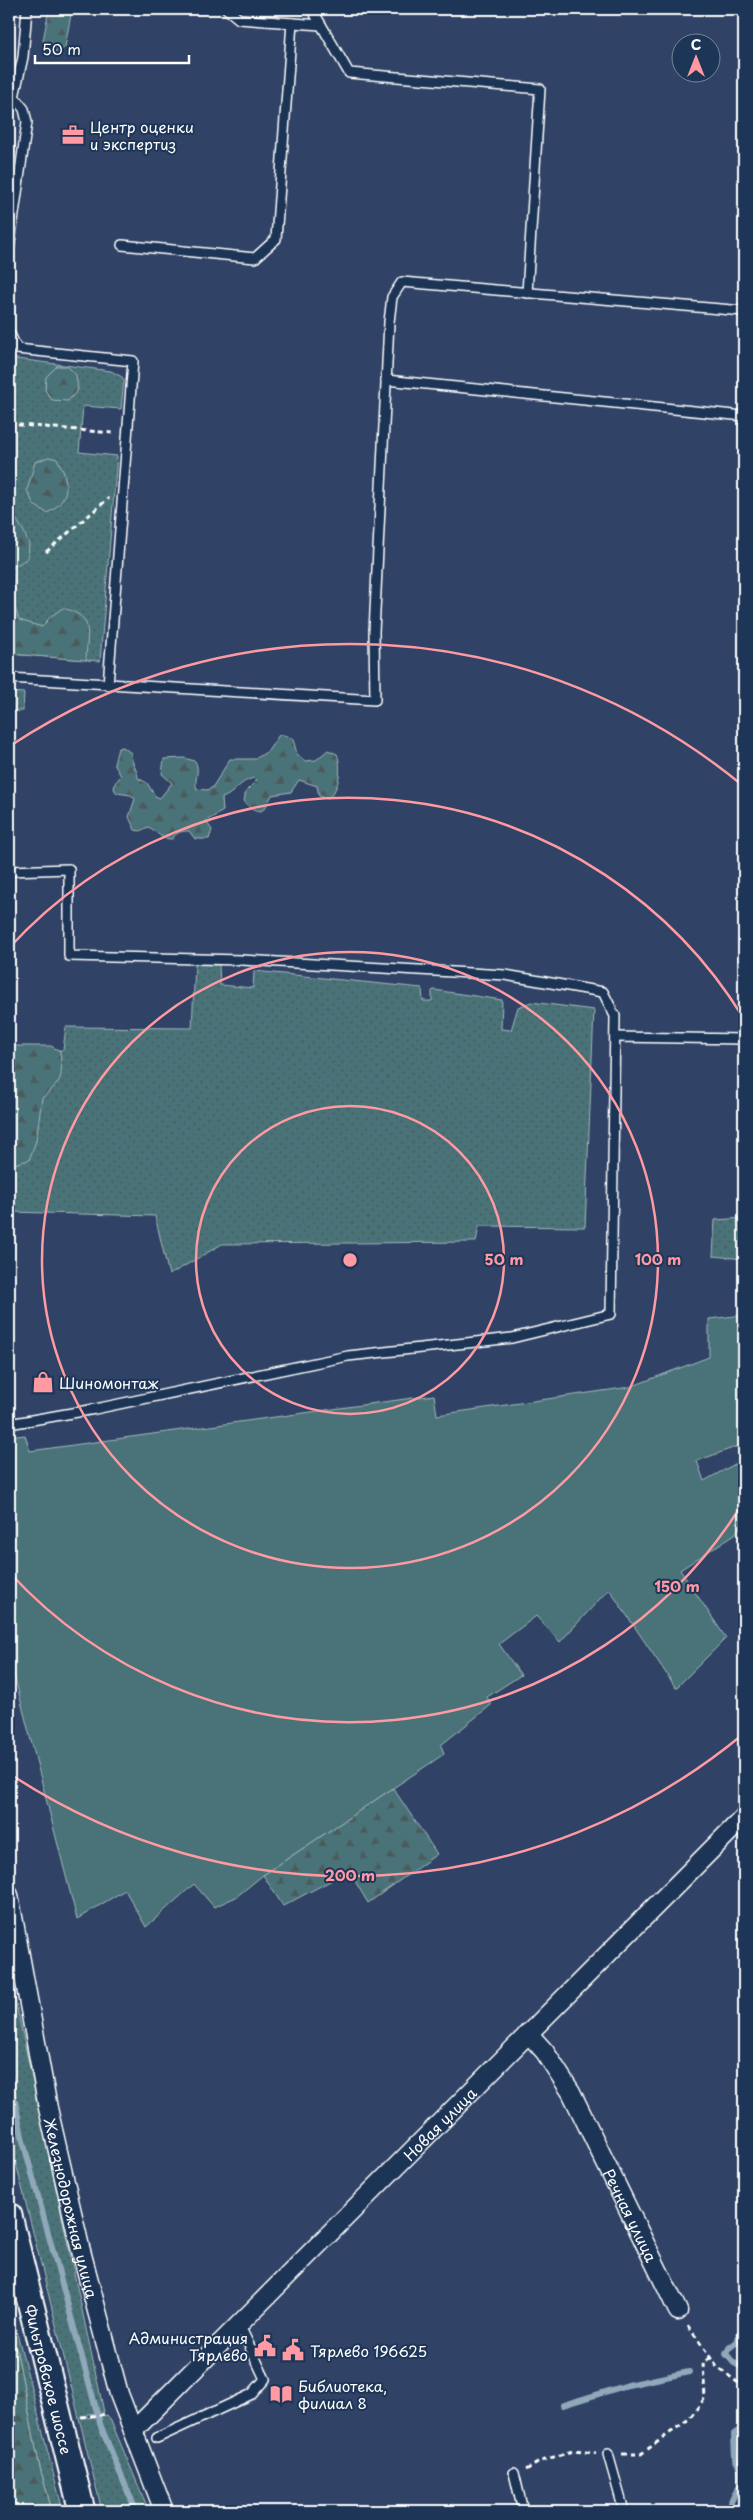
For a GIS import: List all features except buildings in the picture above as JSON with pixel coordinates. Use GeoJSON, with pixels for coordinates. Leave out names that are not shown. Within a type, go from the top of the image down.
{"type":"FeatureCollection","features":[{"type":"Feature","properties":{"kind":"main road","name":"Фильтровское шоссе"},"geometry":{"type":"LineString","coordinates":[[9,2216],[82,2511]]}},
{"type":"Feature","properties":{"kind":"street","name":"Новая улица"},"geometry":{"type":"LineString","coordinates":[[133,2431],[240,2326],[528,2033],[744,1817]]}},
{"type":"Feature","properties":{"kind":"street","name":"Железнодорожная улица"},"geometry":{"type":"LineString","coordinates":[[9,1895],[48,2108],[73,2219],[120,2394],[164,2511]]}},
{"type":"Feature","properties":{"kind":"street","name":"Речная улица"},"geometry":{"type":"LineString","coordinates":[[528,2033],[545,2052],[571,2092],[678,2311]]}},
{"type":"Feature","properties":{"kind":"lane"},"geometry":{"type":"LineString","coordinates":[[9,250],[27,122],[24,110],[12,96],[23,57],[27,9]]}},
{"type":"Feature","properties":{"kind":"lane"},"geometry":{"type":"LineString","coordinates":[[227,9],[239,19],[321,26]]}},
{"type":"Feature","properties":{"kind":"lane"},"geometry":{"type":"LineString","coordinates":[[312,9],[349,73],[540,88],[527,293]]}},
{"type":"Feature","properties":{"kind":"lane"},"geometry":{"type":"LineString","coordinates":[[122,245],[255,258],[276,239],[292,23]]}},
{"type":"Feature","properties":{"kind":"lane"},"geometry":{"type":"LineString","coordinates":[[9,678],[375,700],[374,632],[386,380],[392,298],[402,282],[744,311]]}},
{"type":"Feature","properties":{"kind":"lane"},"geometry":{"type":"LineString","coordinates":[[9,332],[17,349],[133,361],[108,685]]}},
{"type":"Feature","properties":{"kind":"lane"},"geometry":{"type":"LineString","coordinates":[[386,380],[744,416]]}},
{"type":"Feature","properties":{"kind":"lane"},"geometry":{"type":"LineString","coordinates":[[9,871],[69,869],[69,956],[242,960],[505,975],[603,992],[615,1016],[611,1314],[512,1338],[348,1356],[95,1409],[9,1424]]}},
{"type":"Feature","properties":{"kind":"lane"},"geometry":{"type":"LineString","coordinates":[[615,1037],[744,1039]]}},
{"type":"Feature","properties":{"kind":"lane"},"geometry":{"type":"LineString","coordinates":[[157,2438],[252,2394],[265,2380],[240,2326]]}},
{"type":"Feature","properties":{"kind":"lane"},"geometry":{"type":"LineString","coordinates":[[608,2454],[624,2511]]}},
{"type":"Feature","properties":{"kind":"lane"},"geometry":{"type":"LineString","coordinates":[[514,2474],[523,2511]]}},
{"type":"Feature","properties":{"kind":"path"},"geometry":{"type":"LineString","coordinates":[[9,424],[118,434]]}},
{"type":"Feature","properties":{"kind":"path"},"geometry":{"type":"LineString","coordinates":[[46,552],[122,486]]}},
{"type":"Feature","properties":{"kind":"path"},"geometry":{"type":"LineString","coordinates":[[678,2311],[717,2367],[744,2387]]}},
{"type":"Feature","properties":{"kind":"path"},"geometry":{"type":"LineString","coordinates":[[514,2474],[573,2451],[641,2454],[689,2419],[705,2398],[703,2362],[710,2358]]}},
{"type":"Feature","properties":{"kind":"path"},"geometry":{"type":"LineString","coordinates":[[88,2416],[107,2414]]}},
{"type":"Feature","properties":{"kind":"green space"},"geometry":{"type":"Polygon","coordinates":[[[49,9],[72,9],[65,47],[59,52],[47,50],[43,41],[49,9]]]}},
{"type":"Feature","properties":{"kind":"green space"},"geometry":{"type":"Polygon","coordinates":[[[9,358],[111,371],[124,380],[121,409],[83,406],[79,452],[117,456],[100,661],[9,654],[9,358]]]}},
{"type":"Feature","properties":{"kind":"green space"},"geometry":{"type":"Polygon","coordinates":[[[57,366],[67,366],[76,375],[78,390],[68,401],[52,400],[45,390],[46,377],[57,366]]]}},
{"type":"Feature","properties":{"kind":"green space"},"geometry":{"type":"Polygon","coordinates":[[[49,457],[57,459],[64,475],[66,489],[61,502],[47,513],[34,505],[27,490],[35,462],[49,457]]]}},
{"type":"Feature","properties":{"kind":"green space"},"geometry":{"type":"Polygon","coordinates":[[[9,465],[11,482],[9,508],[9,465]]]}},
{"type":"Feature","properties":{"kind":"green space"},"geometry":{"type":"Polygon","coordinates":[[[9,508],[23,530],[29,544],[28,558],[12,568],[15,608],[19,620],[42,627],[51,616],[63,608],[80,616],[85,621],[88,633],[86,660],[9,654],[9,508]]]}},
{"type":"Feature","properties":{"kind":"green space"},"geometry":{"type":"Polygon","coordinates":[[[9,692],[24,693],[23,711],[9,711],[9,692]]]}},
{"type":"Feature","properties":{"kind":"green space"},"geometry":{"type":"Polygon","coordinates":[[[279,735],[293,739],[297,754],[305,761],[316,760],[328,750],[337,754],[340,771],[339,778],[335,789],[328,798],[319,796],[317,786],[299,780],[291,792],[272,795],[265,808],[261,811],[251,809],[244,801],[246,791],[257,780],[253,778],[222,798],[223,811],[206,821],[212,830],[209,839],[195,839],[189,831],[184,831],[179,832],[172,839],[167,839],[148,827],[140,831],[135,830],[129,817],[135,799],[131,795],[117,793],[114,789],[115,783],[121,776],[114,764],[118,748],[123,747],[131,753],[138,778],[147,783],[155,796],[160,798],[172,783],[162,774],[164,759],[184,758],[195,761],[197,765],[197,789],[207,790],[212,788],[230,759],[255,759],[268,751],[279,735]]]}},
{"type":"Feature","properties":{"kind":"green space"},"geometry":{"type":"Polygon","coordinates":[[[195,964],[219,965],[220,985],[253,988],[254,971],[422,988],[423,1001],[432,1001],[432,991],[434,990],[502,1000],[501,1029],[511,1030],[518,1007],[531,1002],[594,1010],[585,1227],[479,1226],[476,1242],[222,1244],[169,1275],[155,1216],[9,1212],[9,1050],[63,1050],[66,1027],[192,1028],[195,964]]]}},
{"type":"Feature","properties":{"kind":"green space"},"geometry":{"type":"Polygon","coordinates":[[[9,1046],[51,1046],[60,1051],[61,1068],[58,1083],[42,1098],[36,1141],[29,1160],[14,1164],[9,1162],[9,1046]]]}},
{"type":"Feature","properties":{"kind":"green space"},"geometry":{"type":"Polygon","coordinates":[[[744,1218],[744,1259],[713,1256],[715,1220],[744,1218]]]}},
{"type":"Feature","properties":{"kind":"green space"},"geometry":{"type":"Polygon","coordinates":[[[744,1315],[744,1444],[697,1461],[704,1481],[744,1459],[744,1521],[735,1534],[680,1570],[726,1638],[676,1688],[609,1589],[560,1642],[536,1616],[499,1644],[521,1675],[487,1697],[491,1705],[441,1745],[444,1754],[263,1875],[236,1897],[214,1907],[194,1884],[146,1927],[125,1890],[77,1919],[9,1655],[9,1437],[25,1435],[30,1451],[434,1395],[437,1415],[630,1387],[709,1357],[709,1319],[744,1315]]]}},
{"type":"Feature","properties":{"kind":"green space"},"geometry":{"type":"Polygon","coordinates":[[[393,1788],[437,1854],[368,1903],[349,1871],[283,1906],[263,1875],[393,1788]]]}},
{"type":"Feature","properties":{"kind":"green space"},"geometry":{"type":"Polygon","coordinates":[[[9,1971],[104,2412],[87,2414],[87,2418],[107,2415],[111,2421],[149,2511],[102,2511],[9,2135],[9,1971]]]}},
{"type":"Feature","properties":{"kind":"green space"},"geometry":{"type":"Polygon","coordinates":[[[9,2302],[63,2511],[52,2511],[39,2464],[16,2348],[9,2346],[9,2302]]]}},
{"type":"Feature","properties":{"kind":"green space"},"geometry":{"type":"Polygon","coordinates":[[[9,2346],[16,2348],[39,2464],[52,2511],[9,2511],[9,2346]]]}},
{"type":"Feature","properties":{"kind":"waterway"},"geometry":{"type":"LineString","coordinates":[[9,2073],[23,2141],[101,2427],[136,2511]]}},
{"type":"Feature","properties":{"kind":"waterway"},"geometry":{"type":"LineString","coordinates":[[744,2329],[741,2330],[737,2342],[729,2348],[726,2354],[734,2363],[744,2368]]}},
{"type":"Feature","properties":{"kind":"waterway"},"geometry":{"type":"LineString","coordinates":[[563,2405],[628,2385],[689,2372]]}},
{"type":"Feature","properties":{"kind":"waterway"},"geometry":{"type":"LineString","coordinates":[[726,2511],[741,2483],[741,2471],[735,2458],[734,2434],[744,2427]]}},
{"type":"Feature","properties":{"kind":"place","name":"Центр оценки и экспертиз"},"geometry":{"type":"Point","coordinates":[73,135]}},
{"type":"Feature","properties":{"kind":"place","name":"Шиномонтаж"},"geometry":{"type":"Point","coordinates":[43,1382]}},
{"type":"Feature","properties":{"kind":"place","name":"Администрация Тярлево"},"geometry":{"type":"Point","coordinates":[265,2346]}},
{"type":"Feature","properties":{"kind":"place","name":"Тярлево 196625"},"geometry":{"type":"Point","coordinates":[293,2350]}},
{"type":"Feature","properties":{"kind":"place","name":"Библиотека, филиал 8"},"geometry":{"type":"Point","coordinates":[281,2394]}}]}
